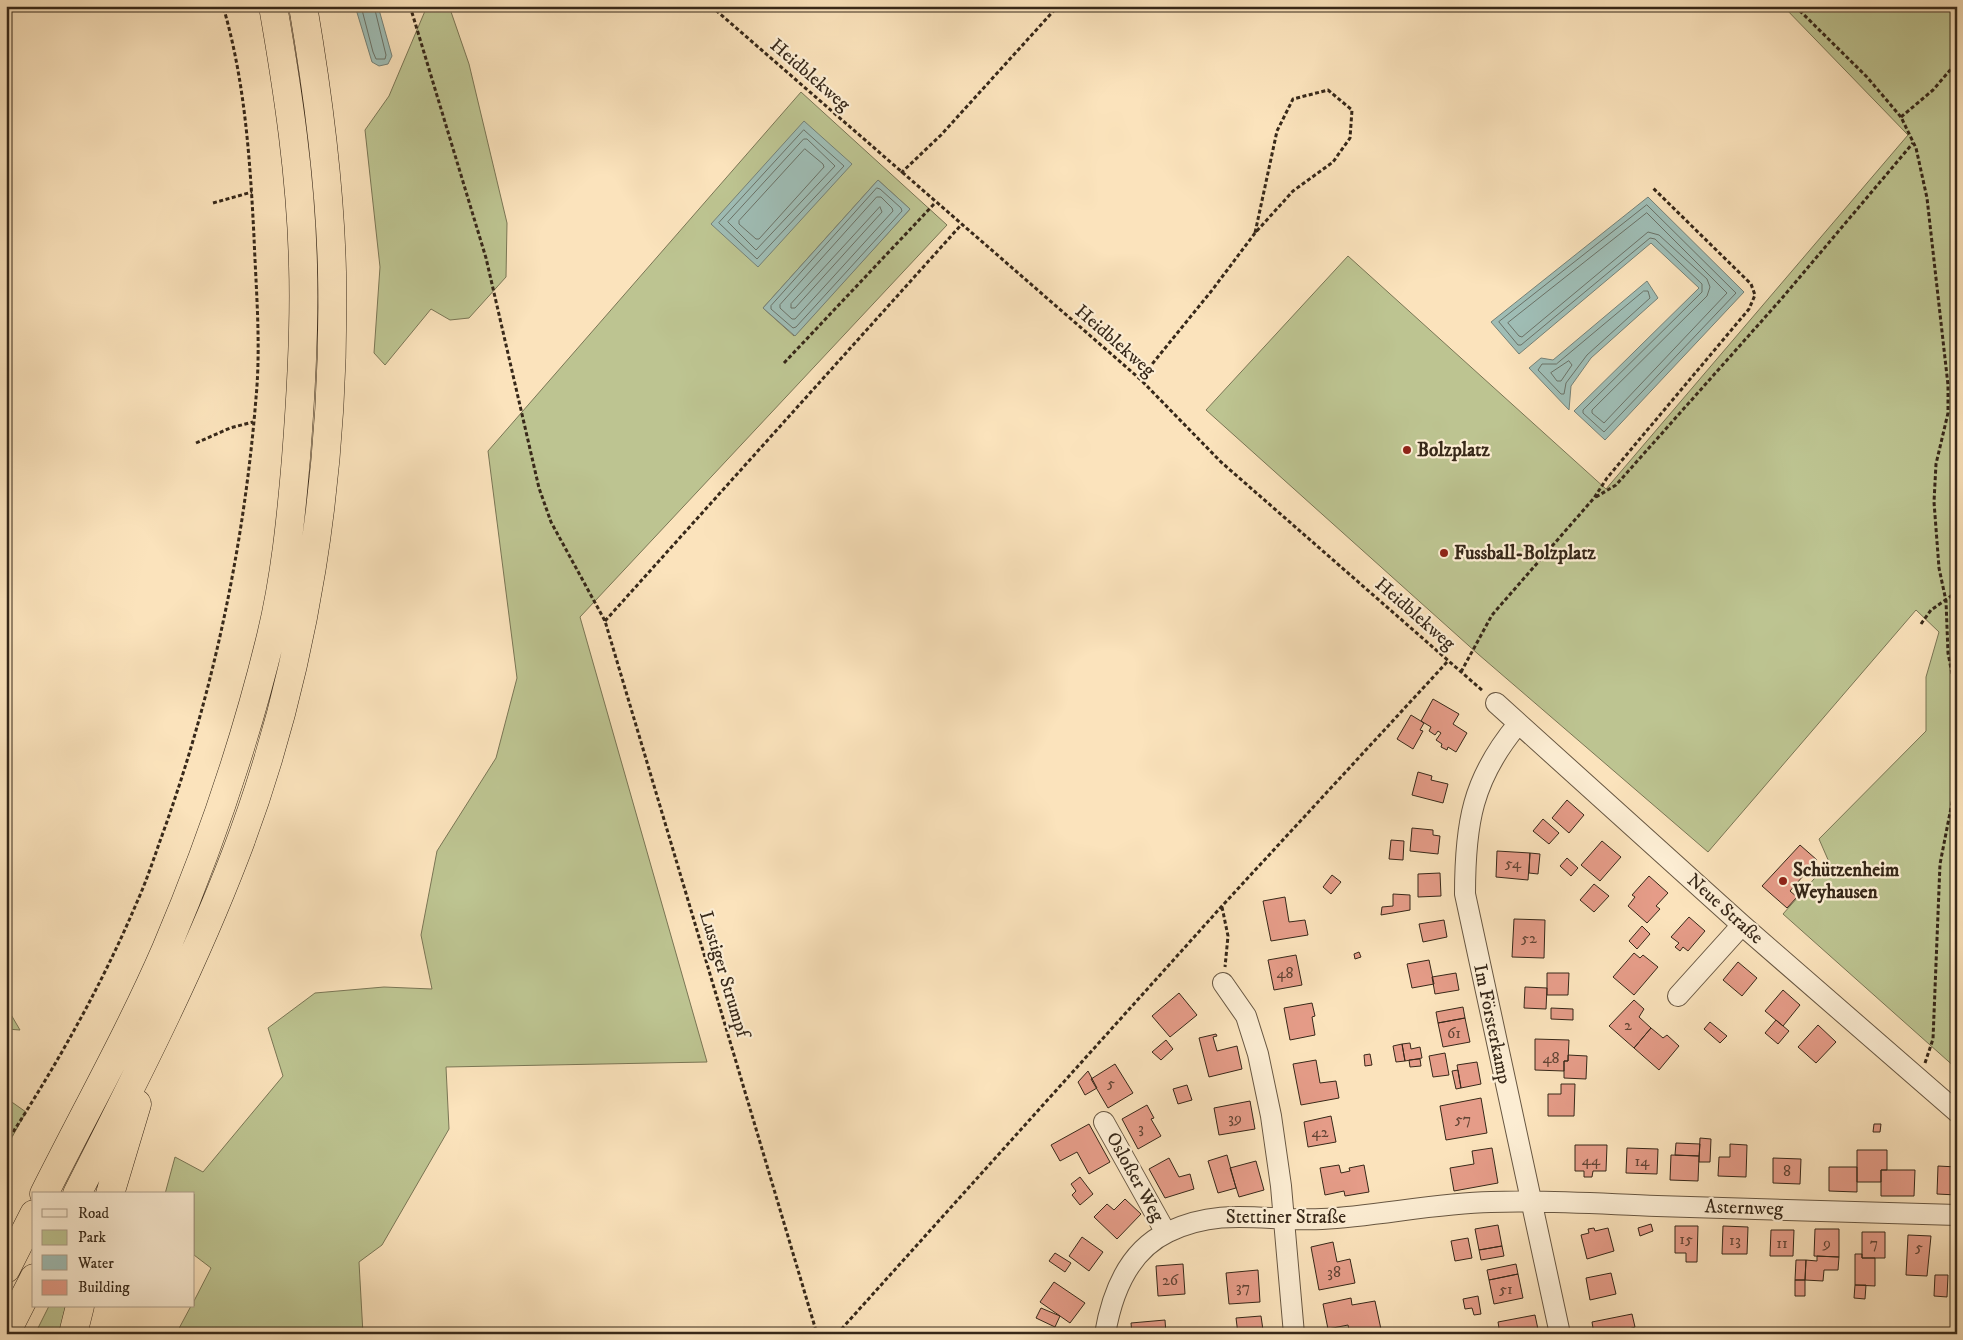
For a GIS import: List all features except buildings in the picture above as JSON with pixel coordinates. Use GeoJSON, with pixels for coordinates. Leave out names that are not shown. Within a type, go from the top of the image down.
{"type":"FeatureCollection","features":[{"type":"Feature","properties":{"kind":"highway"},"geometry":{"type":"LineString","coordinates":[[45,1192],[128,1029],[166,949],[207,845],[245,731],[271,634],[291,513],[301,398],[303,266],[298,173],[273,6]]}},
{"type":"Feature","properties":{"kind":"highway"},"geometry":{"type":"LineString","coordinates":[[78,1192],[157,1036],[236,854],[274,739],[292,664],[311,569],[321,499],[330,394],[332,268],[323,149],[303,6]]}},
{"type":"Feature","properties":{"kind":"highway"},"geometry":{"type":"LineString","coordinates":[[111,1192],[157,1036]]}},
{"type":"Feature","properties":{"kind":"highway"},"geometry":{"type":"LineString","coordinates":[[6,1269],[32,1218]]}},
{"type":"Feature","properties":{"kind":"highway"},"geometry":{"type":"LineString","coordinates":[[6,1333],[32,1282]]}},
{"type":"Feature","properties":{"kind":"highway"},"geometry":{"type":"LineString","coordinates":[[73,1334],[80,1308]]}},
{"type":"Feature","properties":{"kind":"street","name":"Neue Straße"},"geometry":{"type":"LineString","coordinates":[[1496,703],[1742,925],[1957,1112]]}},
{"type":"Feature","properties":{"kind":"street","name":"Im Försterkamp"},"geometry":{"type":"LineString","coordinates":[[1518,724],[1500,745],[1484,772],[1474,803],[1465,849],[1465,894],[1560,1334]]}},
{"type":"Feature","properties":{"kind":"street"},"geometry":{"type":"LineString","coordinates":[[1678,996],[1742,925]]}},
{"type":"Feature","properties":{"kind":"street"},"geometry":{"type":"LineString","coordinates":[[1223,982],[1246,1016],[1258,1054],[1271,1116],[1281,1186],[1294,1334]]}},
{"type":"Feature","properties":{"kind":"street","name":"Osloßer Weg"},"geometry":{"type":"LineString","coordinates":[[1104,1122],[1166,1233]]}},
{"type":"Feature","properties":{"kind":"street","name":"Stettiner Straße"},"geometry":{"type":"LineString","coordinates":[[1105,1334],[1108,1316],[1119,1282],[1131,1262],[1148,1245],[1166,1233],[1208,1219],[1228,1216],[1319,1219],[1490,1202],[1531,1202]]}},
{"type":"Feature","properties":{"kind":"street","name":"Asternweg"},"geometry":{"type":"LineString","coordinates":[[1531,1202],[1957,1215]]}},
{"type":"Feature","properties":{"kind":"path"},"geometry":{"type":"LineString","coordinates":[[6,1144],[48,1078],[95,992],[138,900],[177,794],[209,686],[230,583],[256,396],[256,324],[252,192],[244,104],[233,40],[223,6]]}},
{"type":"Feature","properties":{"kind":"path","name":"Lustiger Strumpf"},"geometry":{"type":"LineString","coordinates":[[410,6],[486,258],[539,488],[551,522],[605,621],[817,1334]]}},
{"type":"Feature","properties":{"kind":"path","name":"Heidblekweg"},"geometry":{"type":"LineString","coordinates":[[711,6],[1140,380],[1221,462],[1496,703]]}},
{"type":"Feature","properties":{"kind":"path"},"geometry":{"type":"LineString","coordinates":[[901,173],[941,135],[1058,6]]}},
{"type":"Feature","properties":{"kind":"path"},"geometry":{"type":"LineString","coordinates":[[1795,6],[1867,77],[1901,117],[1913,143],[1927,198],[1948,385],[1948,412],[1936,464],[1934,502],[1939,568],[1946,601],[1948,653],[1957,700]]}},
{"type":"Feature","properties":{"kind":"path"},"geometry":{"type":"LineString","coordinates":[[1901,117],[1932,90],[1957,62]]}},
{"type":"Feature","properties":{"kind":"path"},"geometry":{"type":"LineString","coordinates":[[1140,380],[1255,233],[1293,191],[1333,162],[1350,138],[1352,110],[1328,90],[1293,99],[1277,132],[1255,233]]}},
{"type":"Feature","properties":{"kind":"path"},"geometry":{"type":"LineString","coordinates":[[1594,498],[1616,485],[1783,297],[1913,143]]}},
{"type":"Feature","properties":{"kind":"path"},"geometry":{"type":"LineString","coordinates":[[1461,672],[1492,615],[1594,498],[1606,478],[1749,309],[1755,296],[1751,284],[1653,188]]}},
{"type":"Feature","properties":{"kind":"path"},"geometry":{"type":"LineString","coordinates":[[213,203],[252,192]]}},
{"type":"Feature","properties":{"kind":"path"},"geometry":{"type":"LineString","coordinates":[[784,362],[935,203]]}},
{"type":"Feature","properties":{"kind":"path"},"geometry":{"type":"LineString","coordinates":[[605,621],[961,225]]}},
{"type":"Feature","properties":{"kind":"path"},"geometry":{"type":"LineString","coordinates":[[196,444],[230,428],[253,422]]}},
{"type":"Feature","properties":{"kind":"path"},"geometry":{"type":"LineString","coordinates":[[1921,624],[1931,610],[1957,592]]}},
{"type":"Feature","properties":{"kind":"path"},"geometry":{"type":"LineString","coordinates":[[837,1334],[1222,906],[1448,661]]}},
{"type":"Feature","properties":{"kind":"path"},"geometry":{"type":"LineString","coordinates":[[1919,1080],[1933,1039],[1940,864],[1957,777]]}},
{"type":"Feature","properties":{"kind":"path"},"geometry":{"type":"LineString","coordinates":[[1222,906],[1228,936],[1223,982]]}},
{"type":"Feature","properties":{"kind":"green space"},"geometry":{"type":"Polygon","coordinates":[[[423,6],[449,6],[469,64],[507,223],[506,277],[469,318],[450,320],[431,309],[385,365],[374,353],[380,267],[365,130],[389,96],[425,11],[423,6]]]}},
{"type":"Feature","properties":{"kind":"green space"},"geometry":{"type":"Polygon","coordinates":[[[1783,6],[1957,6],[1957,1069],[1783,914],[1829,862],[1819,839],[1926,731],[1926,677],[1939,632],[1916,610],[1708,852],[1478,654],[1206,410],[1348,256],[1606,489],[1908,135],[1783,6]]]}},
{"type":"Feature","properties":{"kind":"green space"},"geometry":{"type":"Polygon","coordinates":[[[801,92],[947,225],[580,617],[707,1062],[446,1067],[449,1129],[382,1245],[359,1262],[363,1334],[176,1334],[190,1308],[195,1308],[195,1299],[211,1268],[195,1256],[195,1192],[166,1192],[175,1157],[203,1172],[283,1076],[268,1028],[315,993],[384,987],[432,989],[421,935],[437,851],[496,758],[517,678],[488,451],[801,92]],[[878,180],[763,308],[794,336],[910,209],[878,180]]]}},
{"type":"Feature","properties":{"kind":"green space"},"geometry":{"type":"Polygon","coordinates":[[[6,1006],[20,1030],[6,1029],[6,1006]]]}},
{"type":"Feature","properties":{"kind":"green space"},"geometry":{"type":"Polygon","coordinates":[[[6,1098],[26,1112],[6,1148],[6,1098]]]}},
{"type":"Feature","properties":{"kind":"green space"},"geometry":{"type":"Polygon","coordinates":[[[48,1308],[72,1308],[65,1334],[35,1334],[48,1308]]]}},
{"type":"Feature","properties":{"kind":"water"},"geometry":{"type":"Polygon","coordinates":[[[355,6],[378,6],[392,56],[388,64],[379,66],[372,62],[355,6]]]}},
{"type":"Feature","properties":{"kind":"water"},"geometry":{"type":"Polygon","coordinates":[[[804,121],[852,164],[758,267],[711,224],[804,121]]]}},
{"type":"Feature","properties":{"kind":"water"},"geometry":{"type":"Polygon","coordinates":[[[878,180],[910,209],[795,336],[763,308],[878,180]]]}},
{"type":"Feature","properties":{"kind":"water"},"geometry":{"type":"Polygon","coordinates":[[[1648,197],[1744,292],[1605,440],[1574,411],[1699,288],[1651,243],[1519,354],[1491,322],[1648,197]]]}},
{"type":"Feature","properties":{"kind":"water"},"geometry":{"type":"Polygon","coordinates":[[[1647,281],[1658,298],[1591,358],[1571,386],[1569,410],[1529,368],[1541,358],[1553,360],[1647,281]]]}},
{"type":"Feature","properties":{"kind":"place","name":"Bolzplatz"},"geometry":{"type":"Point","coordinates":[1407,450]}},
{"type":"Feature","properties":{"kind":"place","name":"Fussball-Bolzplatz"},"geometry":{"type":"Point","coordinates":[1444,553]}},
{"type":"Feature","properties":{"kind":"place","name":"Schützenheim Weyhausen"},"geometry":{"type":"Point","coordinates":[1783,881]}}]}
